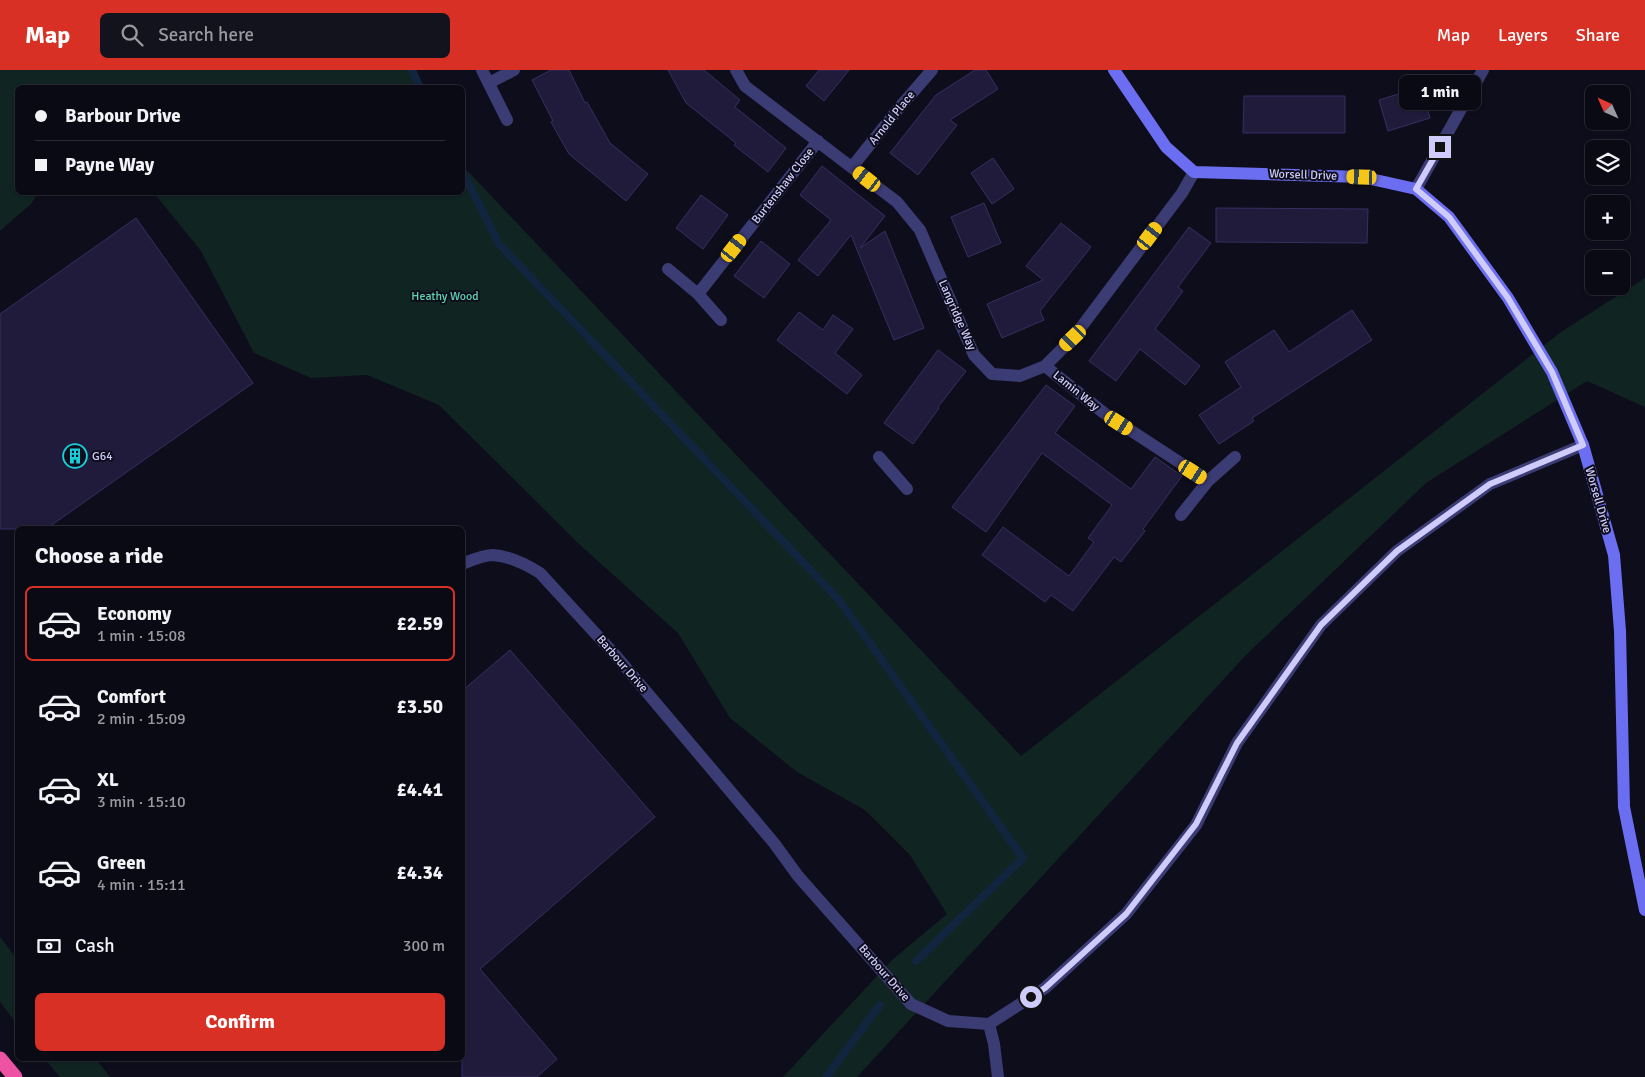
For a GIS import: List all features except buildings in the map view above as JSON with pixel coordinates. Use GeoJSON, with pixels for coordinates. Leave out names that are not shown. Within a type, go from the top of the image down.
{"type":"FeatureCollection","features":[{"type":"Feature","properties":{"kind":"highway"},"geometry":{"type":"LineString","coordinates":[[0,1059],[15,1077]]}},
{"type":"Feature","properties":{"kind":"street"},"geometry":{"type":"LineString","coordinates":[[482,70],[507,120]]}},
{"type":"Feature","properties":{"kind":"street"},"geometry":{"type":"LineString","coordinates":[[489,84],[514,70]]}},
{"type":"Feature","properties":{"kind":"street","name":"Langridge Way"},"geometry":{"type":"LineString","coordinates":[[736,70],[745,86],[897,202],[920,230],[974,354],[992,374],[1020,376],[1045,366],[1073,338],[1182,193],[1194,172]]}},
{"type":"Feature","properties":{"kind":"street","name":"Arnold Place"},"geometry":{"type":"LineString","coordinates":[[852,167],[932,70]]}},
{"type":"Feature","properties":{"kind":"street"},"geometry":{"type":"LineString","coordinates":[[1114,70],[1166,147],[1194,172]]}},
{"type":"Feature","properties":{"kind":"street"},"geometry":{"type":"LineString","coordinates":[[1416,189],[1483,70]]}},
{"type":"Feature","properties":{"kind":"street","name":"Burtenshaw Close"},"geometry":{"type":"LineString","coordinates":[[698,294],[818,141]]}},
{"type":"Feature","properties":{"kind":"street","name":"Worsell Drive"},"geometry":{"type":"LineString","coordinates":[[1194,172],[1362,177],[1416,189],[1449,217],[1508,298],[1552,372],[1583,445],[1614,555],[1620,631],[1624,807],[1645,910]]}},
{"type":"Feature","properties":{"kind":"street"},"geometry":{"type":"LineString","coordinates":[[668,269],[698,294],[721,320]]}},
{"type":"Feature","properties":{"kind":"street","name":"Lamin Way"},"geometry":{"type":"LineString","coordinates":[[1045,366],[1104,413],[1208,481]]}},
{"type":"Feature","properties":{"kind":"street"},"geometry":{"type":"LineString","coordinates":[[998,1077],[994,1044],[989,1024],[1045,988],[1126,914],[1196,824],[1237,743],[1321,625],[1397,551],[1490,484],[1583,445]]}},
{"type":"Feature","properties":{"kind":"street"},"geometry":{"type":"LineString","coordinates":[[879,457],[907,488]]}},
{"type":"Feature","properties":{"kind":"street"},"geometry":{"type":"LineString","coordinates":[[1181,515],[1208,481],[1235,457]]}},
{"type":"Feature","properties":{"kind":"street","name":"Barbour Drive"},"geometry":{"type":"LineString","coordinates":[[465,563],[476,558],[493,555],[526,564],[540,574],[617,657],[774,844],[798,876],[911,1004],[948,1021],[989,1024]]}},
{"type":"Feature","properties":{"kind":"street","name":"Worsell Drive"},"geometry":{"type":"LineString","coordinates":[[1634,856],[1645,870]]}},
{"type":"Feature","properties":{"kind":"green space"},"geometry":{"type":"Polygon","coordinates":[[[0,70],[413,70],[420,85],[15,85],[15,195],[37,195],[31,204],[0,231],[0,70]]]}},
{"type":"Feature","properties":{"kind":"green space","name":"Heathy Wood"},"geometry":{"type":"Polygon","coordinates":[[[465,168],[1021,756],[1561,332],[1619,295],[1630,295],[1630,288],[1645,278],[1645,407],[1587,381],[1426,483],[1246,655],[857,1077],[783,1077],[891,961],[947,914],[910,855],[865,810],[797,772],[730,718],[678,633],[580,545],[439,405],[367,375],[311,378],[254,353],[201,251],[156,195],[465,195],[465,168]]]}},
{"type":"Feature","properties":{"kind":"green space"},"geometry":{"type":"Polygon","coordinates":[[[0,937],[15,956],[15,1021],[0,1002],[0,937]]]}},
{"type":"Feature","properties":{"kind":"green space"},"geometry":{"type":"Polygon","coordinates":[[[47,1061],[98,1061],[110,1077],[60,1077],[47,1061]]]}},
{"type":"Feature","properties":{"kind":"waterway"},"geometry":{"type":"LineString","coordinates":[[412,70],[419,85]]}},
{"type":"Feature","properties":{"kind":"waterway"},"geometry":{"type":"LineString","coordinates":[[465,177],[499,244],[839,600],[1023,858],[916,961]]}},
{"type":"Feature","properties":{"kind":"waterway"},"geometry":{"type":"LineString","coordinates":[[826,1077],[880,1005]]}},
{"type":"Feature","properties":{"kind":"place","name":"G64"},"geometry":{"type":"Point","coordinates":[75,456]}},
{"type":"Feature","properties":{"kind":"route"},"geometry":{"type":"LineString","coordinates":[[1031,997],[1045,988],[1126,914],[1196,824],[1237,743],[1321,625],[1397,551],[1490,484],[1583,445],[1552,372],[1508,298],[1449,217],[1416,189],[1440,147]]}}]}
